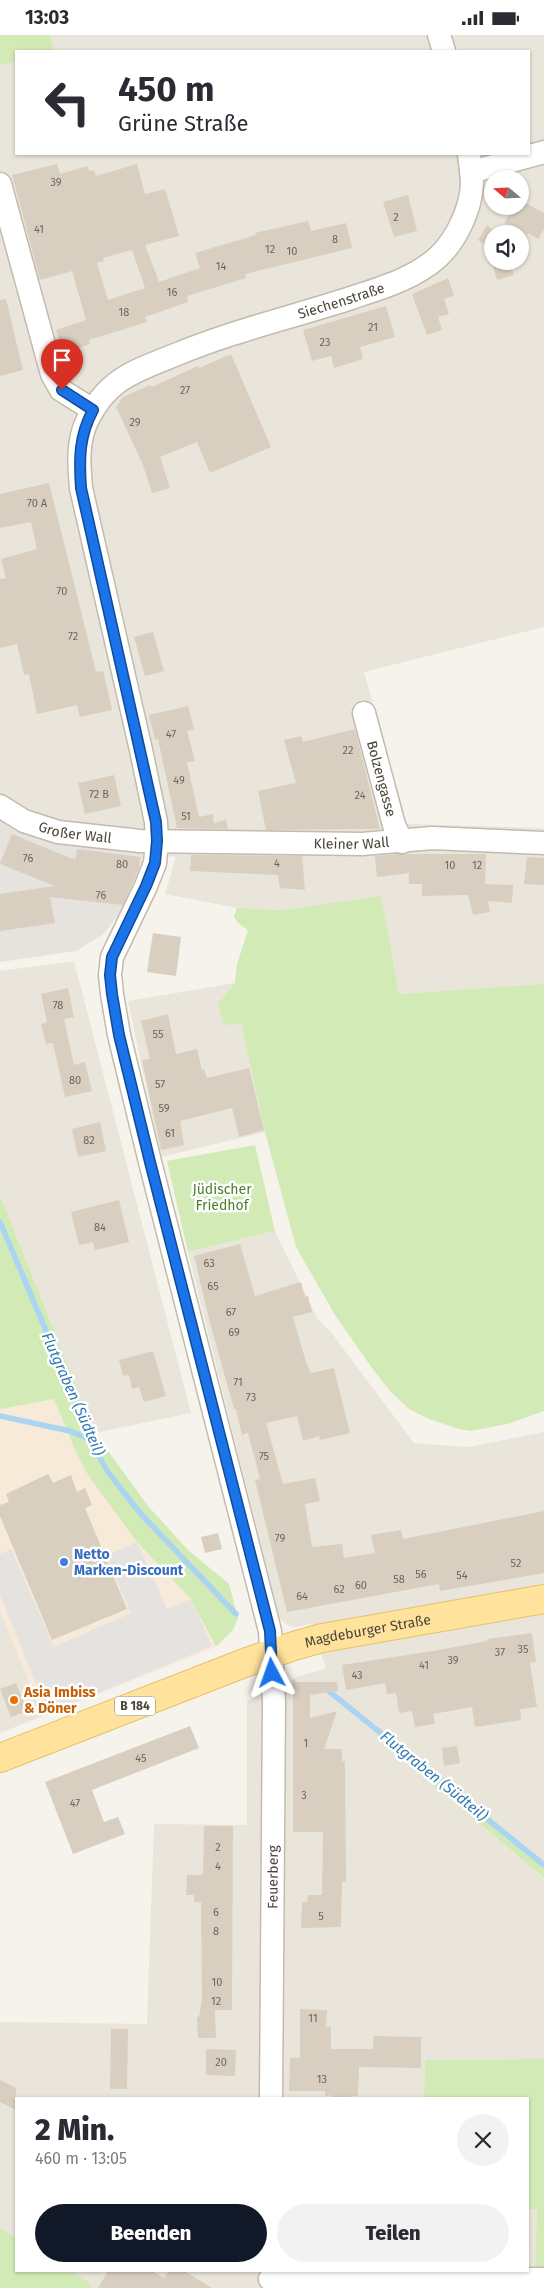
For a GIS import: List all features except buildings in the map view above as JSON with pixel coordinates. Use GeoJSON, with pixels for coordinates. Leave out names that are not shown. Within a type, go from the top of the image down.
{"type":"FeatureCollection","features":[{"type":"Feature","properties":{"kind":"main road","name":"Magdeburger Straße"},"geometry":{"type":"LineString","coordinates":[[0,1758],[270,1654],[322,1639],[544,1599]]}},
{"type":"Feature","properties":{"kind":"street"},"geometry":{"type":"LineString","coordinates":[[439,35],[444,50]]}},
{"type":"Feature","properties":{"kind":"street","name":"Siechenstraße"},"geometry":{"type":"LineString","coordinates":[[530,154],[544,152]]}},
{"type":"Feature","properties":{"kind":"street","name":"Siechenstraße"},"geometry":{"type":"LineString","coordinates":[[157,841],[156,822],[141,749],[81,488],[79,461],[81,439],[93,410],[119,379],[138,369],[213,340],[387,285],[422,268],[438,257],[452,240],[463,219],[472,186],[470,163],[524,155]]}},
{"type":"Feature","properties":{"kind":"street"},"geometry":{"type":"LineString","coordinates":[[0,184],[52,374],[62,390],[93,410]]}},
{"type":"Feature","properties":{"kind":"street","name":"Bolzengasse"},"geometry":{"type":"LineString","coordinates":[[364,713],[394,825],[402,842]]}},
{"type":"Feature","properties":{"kind":"street","name":"Großer Wall"},"geometry":{"type":"LineString","coordinates":[[0,806],[24,821],[58,833],[157,841]]}},
{"type":"Feature","properties":{"kind":"street","name":"Kleiner Wall"},"geometry":{"type":"LineString","coordinates":[[157,841],[362,845],[432,839],[544,843]]}},
{"type":"Feature","properties":{"kind":"street","name":"Feuerberg"},"geometry":{"type":"LineString","coordinates":[[157,841],[153,870],[112,957],[110,975],[119,1035],[152,1172],[270,1631],[274,1702],[271,2097]]}},
{"type":"Feature","properties":{"kind":"street"},"geometry":{"type":"LineString","coordinates":[[270,2279],[544,2279]]}},
{"type":"Feature","properties":{"kind":"shaded area"},"geometry":{"type":"Polygon","coordinates":[[[0,35],[544,35],[544,627],[364,672],[407,824],[544,828],[544,985],[399,994],[284,910],[237,908],[165,894],[176,857],[55,838],[0,816],[0,35]]]}},
{"type":"Feature","properties":{"kind":"shaded area"},"geometry":{"type":"Polygon","coordinates":[[[0,816],[143,852],[137,889],[104,934],[76,951],[0,962],[0,816]]]}},
{"type":"Feature","properties":{"kind":"shaded area"},"geometry":{"type":"Polygon","coordinates":[[[74,961],[191,1413],[95,1433],[0,1195],[0,971],[74,961]]]}},
{"type":"Feature","properties":{"kind":"shaded area"},"geometry":{"type":"Polygon","coordinates":[[[235,983],[241,1022],[265,1132],[161,1157],[128,1001],[235,983]]]}},
{"type":"Feature","properties":{"kind":"shaded area"},"geometry":{"type":"Polygon","coordinates":[[[275,1231],[317,1318],[334,1336],[414,1443],[468,1447],[544,1432],[544,1862],[430,1766],[412,1767],[544,1878],[544,2059],[425,2060],[424,2097],[15,2097],[15,2237],[0,2228],[0,2022],[147,2024],[154,1824],[247,1825],[247,1701],[299,1676],[326,1669],[311,1624],[295,1627],[287,1625],[279,1618],[188,1252],[275,1231]]]}},
{"type":"Feature","properties":{"kind":"shaded area"},"geometry":{"type":"Polygon","coordinates":[[[54,1399],[75,1450],[88,1475],[137,1542],[191,1599],[216,1647],[43,1716],[0,1610],[0,1409],[54,1399]]]}},
{"type":"Feature","properties":{"kind":"shaded area"},"geometry":{"type":"Polygon","coordinates":[[[137,1542],[167,1609],[191,1599],[212,1646],[48,1714],[0,1595],[0,1554],[11,1549],[54,1647],[131,1613],[106,1556],[137,1542]]]}},
{"type":"Feature","properties":{"kind":"shaded area"},"geometry":{"type":"Polygon","coordinates":[[[0,1610],[43,1716],[0,1733],[0,1610]]]}},
{"type":"Feature","properties":{"kind":"shaded area"},"geometry":{"type":"Polygon","coordinates":[[[529,2209],[537,2209],[535,2268],[544,2288],[90,2288],[90,2283],[73,2272],[529,2272],[529,2209]]]}},
{"type":"Feature","properties":{"kind":"green space"},"geometry":{"type":"Polygon","coordinates":[[[0,35],[50,35],[54,50],[15,50],[15,61],[0,65],[0,35]]]}},
{"type":"Feature","properties":{"kind":"green space"},"geometry":{"type":"Polygon","coordinates":[[[381,896],[399,994],[544,984],[544,1411],[507,1424],[471,1431],[429,1419],[409,1409],[390,1391],[335,1315],[296,1247],[265,1132],[241,1023],[224,1025],[218,1004],[235,983],[237,964],[248,930],[238,923],[234,916],[237,908],[284,910],[381,896]]]}},
{"type":"Feature","properties":{"kind":"green space","name":"Jüdischer Friedhof"},"geometry":{"type":"Polygon","coordinates":[[[255,1145],[275,1231],[188,1252],[167,1161],[255,1145]]]}},
{"type":"Feature","properties":{"kind":"green space"},"geometry":{"type":"Polygon","coordinates":[[[0,1195],[95,1433],[148,1506],[188,1550],[229,1584],[238,1618],[233,1630],[216,1647],[191,1599],[137,1542],[88,1475],[75,1450],[54,1399],[0,1409],[0,1195]]]}},
{"type":"Feature","properties":{"kind":"green space"},"geometry":{"type":"Polygon","coordinates":[[[411,1766],[430,1766],[544,1862],[544,1878],[411,1766]]]}},
{"type":"Feature","properties":{"kind":"green space"},"geometry":{"type":"Polygon","coordinates":[[[544,2059],[544,2268],[535,2268],[537,2209],[529,2209],[529,2097],[424,2097],[425,2060],[544,2059]]]}},
{"type":"Feature","properties":{"kind":"green space"},"geometry":{"type":"Polygon","coordinates":[[[0,2228],[15,2237],[15,2272],[73,2272],[90,2283],[90,2288],[0,2288],[0,2228]]]}},
{"type":"Feature","properties":{"kind":"waterway","name":"Flutgraben (Südteil)"},"geometry":{"type":"LineString","coordinates":[[0,1222],[67,1380],[89,1439],[108,1472],[140,1513],[236,1614]]}},
{"type":"Feature","properties":{"kind":"waterway"},"geometry":{"type":"LineString","coordinates":[[0,1416],[70,1431],[89,1439]]}},
{"type":"Feature","properties":{"kind":"waterway","name":"Flutgraben (Südteil)"},"geometry":{"type":"LineString","coordinates":[[325,1688],[544,1865]]}},
{"type":"Feature","properties":{"kind":"place","name":"Netto Marken-Discount"},"geometry":{"type":"Point","coordinates":[64,1562]}},
{"type":"Feature","properties":{"kind":"place","name":"Asia Imbiss & Döner"},"geometry":{"type":"Point","coordinates":[14,1700]}},
{"type":"Feature","properties":{"kind":"route"},"geometry":{"type":"LineString","coordinates":[[62,390],[93,410],[86,422],[81,439],[79,461],[81,488],[156,822],[155,863],[112,957],[110,975],[112,994],[119,1035],[150,1162],[270,1631],[272,1673]]}}]}
